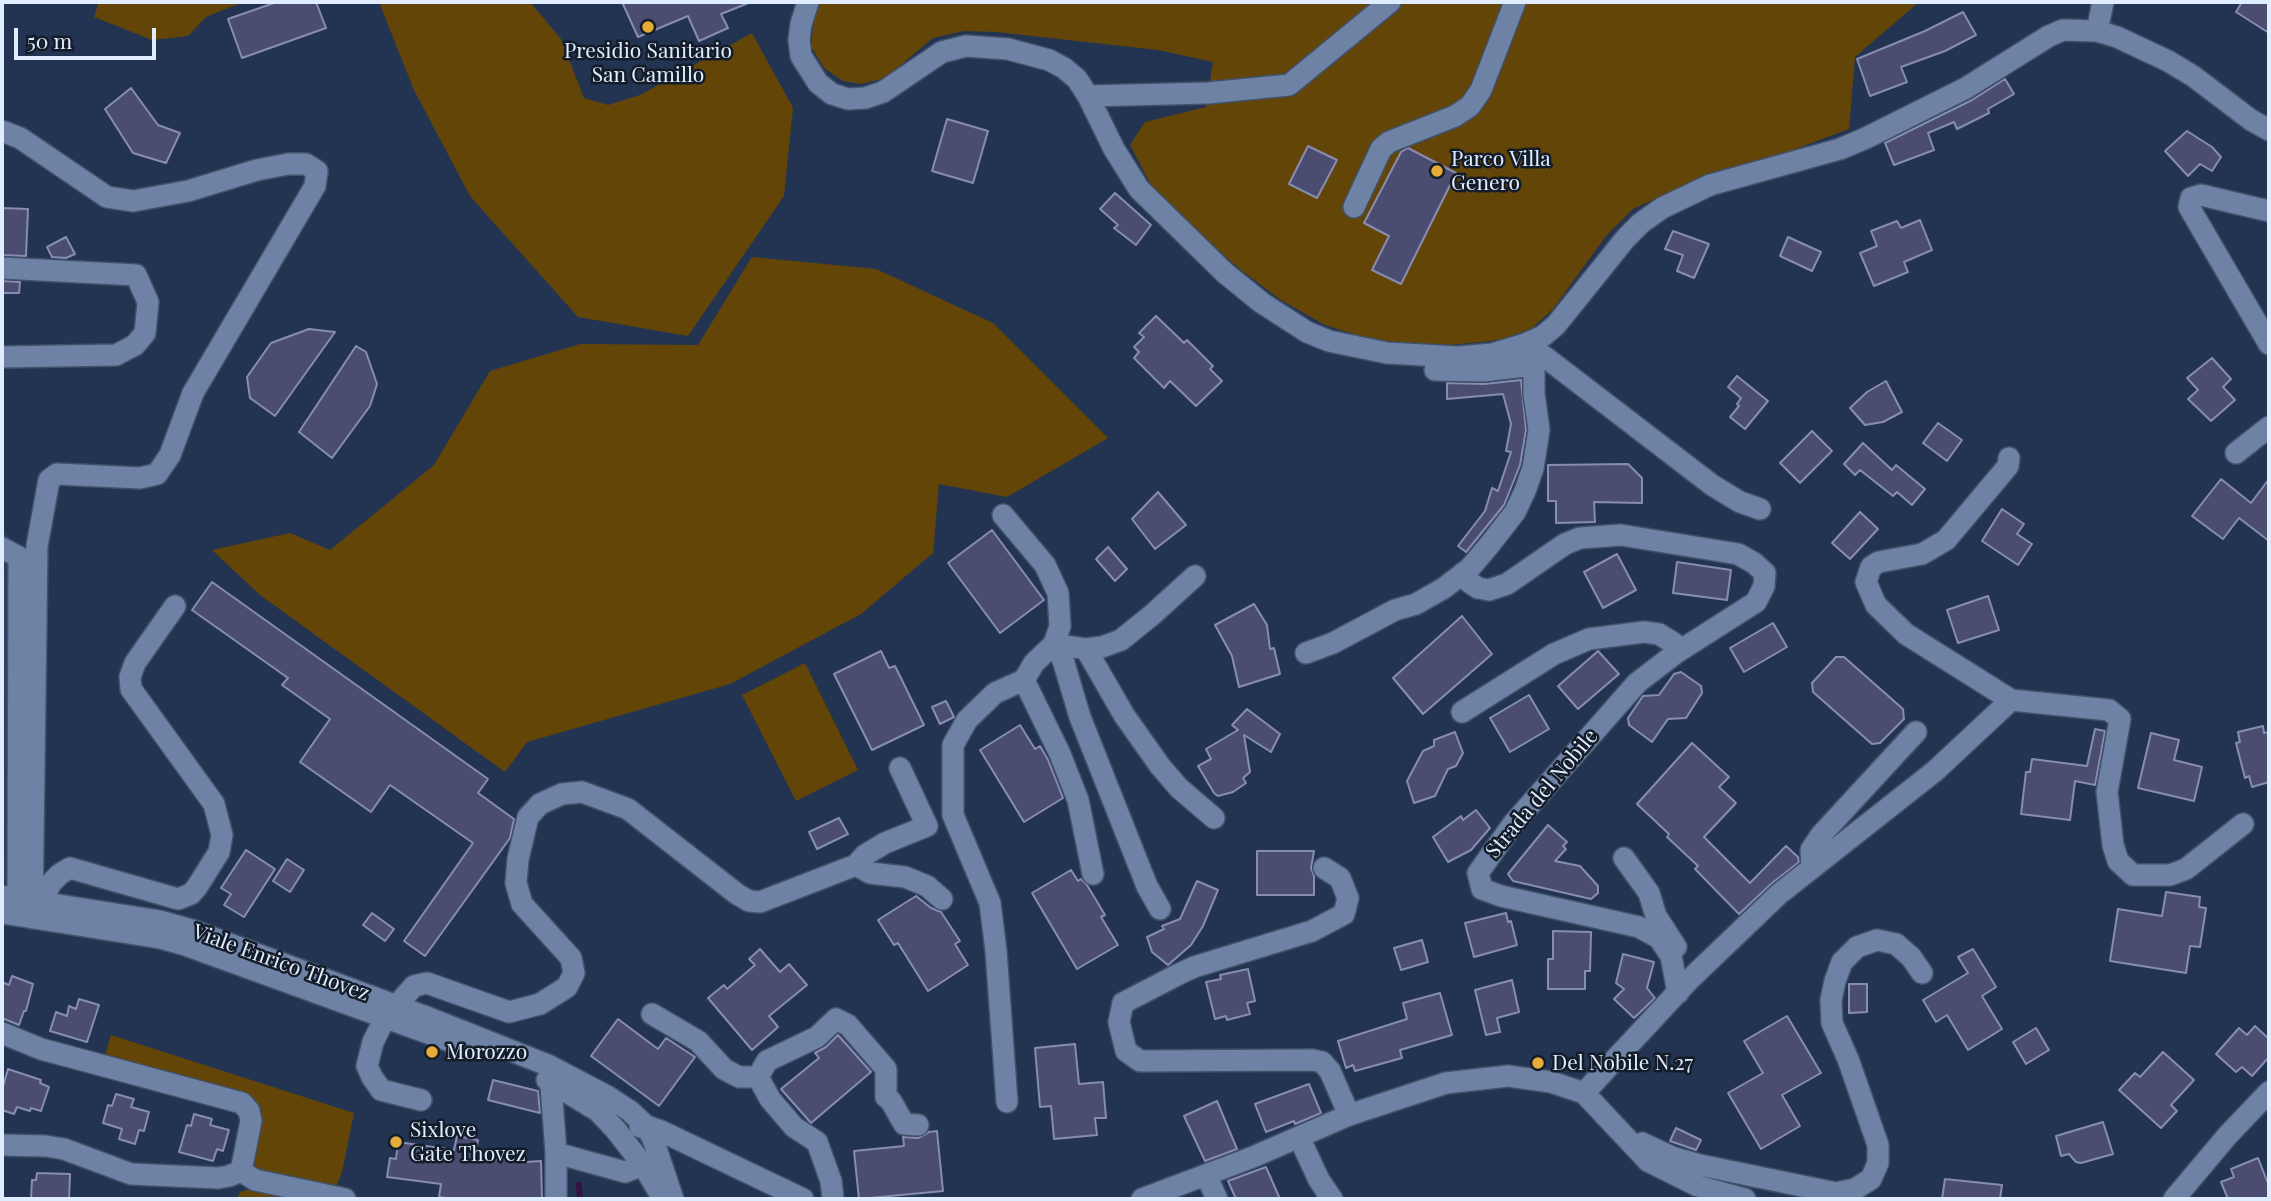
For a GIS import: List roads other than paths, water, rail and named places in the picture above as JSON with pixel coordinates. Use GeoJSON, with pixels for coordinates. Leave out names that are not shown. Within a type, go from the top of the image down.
{"type":"FeatureCollection","features":[{"type":"Feature","properties":{"kind":"street"},"geometry":{"type":"LineString","coordinates":[[808,2],[801,24],[801,56],[818,83],[832,94],[848,99],[866,99],[883,92],[942,52],[966,46],[1008,49],[1064,68],[1077,79],[1088,96],[1114,149],[1139,189],[1225,273],[1262,303],[1307,332],[1329,341],[1387,353],[1458,357],[1492,354],[1543,336],[1556,325],[1626,238],[1641,223],[1670,204],[1710,185],[1853,143],[1955,93],[2063,30],[2097,31],[2117,37],[2168,61],[2269,130]]}},
{"type":"Feature","properties":{"kind":"street"},"geometry":{"type":"LineString","coordinates":[[1088,96],[1208,93],[1289,85],[1390,2]]}},
{"type":"Feature","properties":{"kind":"street"},"geometry":{"type":"LineString","coordinates":[[1354,207],[1381,149],[1389,142],[1455,116],[1470,106],[1481,90],[1515,2]]}},
{"type":"Feature","properties":{"kind":"street"},"geometry":{"type":"LineString","coordinates":[[2097,31],[2103,2]]}},
{"type":"Feature","properties":{"kind":"street"},"geometry":{"type":"LineString","coordinates":[[2,131],[20,138],[107,197],[133,201],[188,191],[257,170],[288,164],[306,164],[317,171],[314,186],[193,393],[170,454],[157,474],[141,478],[57,474],[49,480],[37,546],[21,906]]}},
{"type":"Feature","properties":{"kind":"street"},"geometry":{"type":"LineString","coordinates":[[2269,211],[2201,195],[2192,198],[2189,207],[2269,344]]}},
{"type":"Feature","properties":{"kind":"street"},"geometry":{"type":"LineString","coordinates":[[2,268],[136,275],[148,302],[145,333],[135,345],[116,355],[2,356]]}},
{"type":"Feature","properties":{"kind":"street"},"geometry":{"type":"LineString","coordinates":[[1525,344],[1712,485],[1740,502],[1760,509]]}},
{"type":"Feature","properties":{"kind":"street"},"geometry":{"type":"LineString","coordinates":[[1306,653],[1365,627],[1395,610],[1416,604],[1470,568],[1505,527],[1525,491],[1537,448],[1539,430],[1534,369],[1525,366],[1483,371],[1444,371],[1419,368],[1387,353]]}},
{"type":"Feature","properties":{"kind":"street"},"geometry":{"type":"LineString","coordinates":[[2236,453],[2269,427]]}},
{"type":"Feature","properties":{"kind":"street"},"geometry":{"type":"LineString","coordinates":[[2009,458],[2008,466],[1946,540],[1922,554],[1879,562],[1871,567],[1866,582],[1876,605],[1906,634],[2011,700],[2109,710],[2120,719],[2107,792],[2113,845],[2118,861],[2133,876],[2170,876],[2186,869],[2243,824]]}},
{"type":"Feature","properties":{"kind":"street"},"geometry":{"type":"LineString","coordinates":[[1003,515],[1045,565],[1058,593],[1060,626],[1054,644],[1034,663],[1024,680],[995,693],[967,720],[953,745],[953,815],[990,903],[1007,1102]]}},
{"type":"Feature","properties":{"kind":"street","name":"Strada del Nobile"},"geometry":{"type":"LineString","coordinates":[[1463,573],[1469,582],[1478,588],[1489,590],[1507,584],[1565,544],[1596,535],[1621,535],[1738,554],[1765,573],[1764,586],[1756,602],[1675,653],[1637,683],[1513,824],[1478,873],[1482,889],[1501,896],[1639,927],[1659,938],[1671,956],[1683,987]]}},
{"type":"Feature","properties":{"kind":"street"},"geometry":{"type":"LineString","coordinates":[[2,548],[19,557],[21,906]]}},
{"type":"Feature","properties":{"kind":"street"},"geometry":{"type":"LineString","coordinates":[[1054,644],[1086,649],[1121,640],[1195,576]]}},
{"type":"Feature","properties":{"kind":"street"},"geometry":{"type":"LineString","coordinates":[[21,906],[70,869],[178,899],[191,894],[219,852],[222,835],[214,804],[131,689],[130,677],[135,663],[175,606]]}},
{"type":"Feature","properties":{"kind":"street"},"geometry":{"type":"LineString","coordinates":[[1462,712],[1554,654],[1589,639],[1644,632],[1659,634],[1675,644],[1675,653]]}},
{"type":"Feature","properties":{"kind":"street"},"geometry":{"type":"LineString","coordinates":[[1054,644],[1063,660],[1080,717],[1147,886],[1160,909]]}},
{"type":"Feature","properties":{"kind":"street"},"geometry":{"type":"LineString","coordinates":[[1086,649],[1124,715],[1160,766],[1179,788],[1214,818]]}},
{"type":"Feature","properties":{"kind":"street"},"geometry":{"type":"LineString","coordinates":[[1024,680],[1060,754],[1078,800],[1093,874]]}},
{"type":"Feature","properties":{"kind":"street"},"geometry":{"type":"LineString","coordinates":[[1584,1093],[1683,987],[1779,894],[1935,771],[2011,700]]}},
{"type":"Feature","properties":{"kind":"street"},"geometry":{"type":"LineString","coordinates":[[1812,868],[1811,850],[1821,835],[1916,732]]}},
{"type":"Feature","properties":{"kind":"street"},"geometry":{"type":"LineString","coordinates":[[900,768],[927,826]]}},
{"type":"Feature","properties":{"kind":"street"},"geometry":{"type":"LineString","coordinates":[[421,1100],[381,1090],[368,1066],[373,1042],[390,1012],[414,986],[427,983],[509,1012],[540,1004],[567,987],[574,973],[571,958],[522,904],[516,883],[518,859],[528,817],[540,804],[562,794],[582,792],[628,809],[749,901],[760,902],[856,865],[885,843],[953,815]]}},
{"type":"Feature","properties":{"kind":"street"},"geometry":{"type":"LineString","coordinates":[[1624,858],[1649,894],[1656,916],[1677,950],[1683,987]]}},
{"type":"Feature","properties":{"kind":"street"},"geometry":{"type":"LineString","coordinates":[[856,865],[870,873],[905,877],[927,886],[942,899]]}},
{"type":"Feature","properties":{"kind":"street"},"geometry":{"type":"LineString","coordinates":[[1324,869],[1340,878],[1348,898],[1343,914],[1312,931],[1179,974],[1123,1003],[1119,1022],[1126,1051],[1140,1061],[1322,1062],[1330,1071],[1349,1115]]}},
{"type":"Feature","properties":{"kind":"street","name":"Viale Enrico Thovez"},"geometry":{"type":"LineString","coordinates":[[21,906],[185,945],[390,1012],[480,1052],[550,1074],[607,1096],[630,1111],[646,1126]]}},
{"type":"Feature","properties":{"kind":"street"},"geometry":{"type":"LineString","coordinates":[[1624,1136],[1672,1157],[1700,1165],[1836,1193],[1854,1189],[1871,1179],[1878,1163],[1878,1145],[1848,1059],[1832,1023],[1830,1000],[1835,981],[1842,962],[1857,947],[1877,940],[1896,944],[1911,957],[1922,973]]}},
{"type":"Feature","properties":{"kind":"street"},"geometry":{"type":"LineString","coordinates":[[652,1014],[698,1041],[724,1069],[739,1077],[758,1077]]}},
{"type":"Feature","properties":{"kind":"street"},"geometry":{"type":"LineString","coordinates":[[758,1077],[767,1061],[817,1037],[836,1019],[848,1024],[886,1069],[886,1097],[904,1124],[918,1125]]}},
{"type":"Feature","properties":{"kind":"street"},"geometry":{"type":"LineString","coordinates":[[2,1033],[41,1049],[242,1103],[249,1111],[251,1121],[240,1171]]}},
{"type":"Feature","properties":{"kind":"street"},"geometry":{"type":"LineString","coordinates":[[550,1074],[556,1153],[556,1199]]}},
{"type":"Feature","properties":{"kind":"street","name":"Viale Enrico Thovez"},"geometry":{"type":"LineString","coordinates":[[550,1074],[598,1111],[615,1129],[643,1165],[663,1199]]}},
{"type":"Feature","properties":{"kind":"street"},"geometry":{"type":"LineString","coordinates":[[1142,1199],[1197,1185],[1349,1115],[1446,1083],[1508,1076],[1551,1082],[1584,1093],[1648,1161],[1698,1186],[1745,1199]]}},
{"type":"Feature","properties":{"kind":"street"},"geometry":{"type":"LineString","coordinates":[[758,1077],[770,1099],[794,1127],[817,1142],[831,1181],[833,1199]]}},
{"type":"Feature","properties":{"kind":"street"},"geometry":{"type":"LineString","coordinates":[[2174,1199],[2228,1135],[2269,1092]]}},
{"type":"Feature","properties":{"kind":"street"},"geometry":{"type":"LineString","coordinates":[[615,1129],[646,1126],[661,1131],[803,1199]]}},
{"type":"Feature","properties":{"kind":"street"},"geometry":{"type":"LineString","coordinates":[[646,1126],[673,1199]]}},
{"type":"Feature","properties":{"kind":"street"},"geometry":{"type":"LineString","coordinates":[[1299,1137],[1319,1180],[1332,1199]]}},
{"type":"Feature","properties":{"kind":"street"},"geometry":{"type":"LineString","coordinates":[[2,1146],[46,1146],[64,1149],[110,1168],[142,1175],[218,1178],[240,1171],[255,1180],[345,1199]]}},
{"type":"Feature","properties":{"kind":"street"},"geometry":{"type":"LineString","coordinates":[[556,1153],[625,1172],[643,1165]]}},
{"type":"Feature","properties":{"kind":"street"},"geometry":{"type":"LineString","coordinates":[[1197,1185],[1217,1199]]}},
{"type":"Feature","properties":{"kind":"waterway"},"geometry":{"type":"LineString","coordinates":[[579,1185],[580,1199]]}},
{"type":"Feature","properties":{"kind":"place","name":"Presidio Sanitario San Camillo"},"geometry":{"type":"Point","coordinates":[648,27]}},
{"type":"Feature","properties":{"kind":"place","name":"Parco Villa Genero"},"geometry":{"type":"Point","coordinates":[1437,171]}},
{"type":"Feature","properties":{"kind":"place","name":"Morozzo"},"geometry":{"type":"Point","coordinates":[432,1052]}},
{"type":"Feature","properties":{"kind":"place","name":"Del Nobile N.27"},"geometry":{"type":"Point","coordinates":[1538,1063]}},
{"type":"Feature","properties":{"kind":"place","name":"Sixlove Gate Thovez"},"geometry":{"type":"Point","coordinates":[396,1142]}}]}
